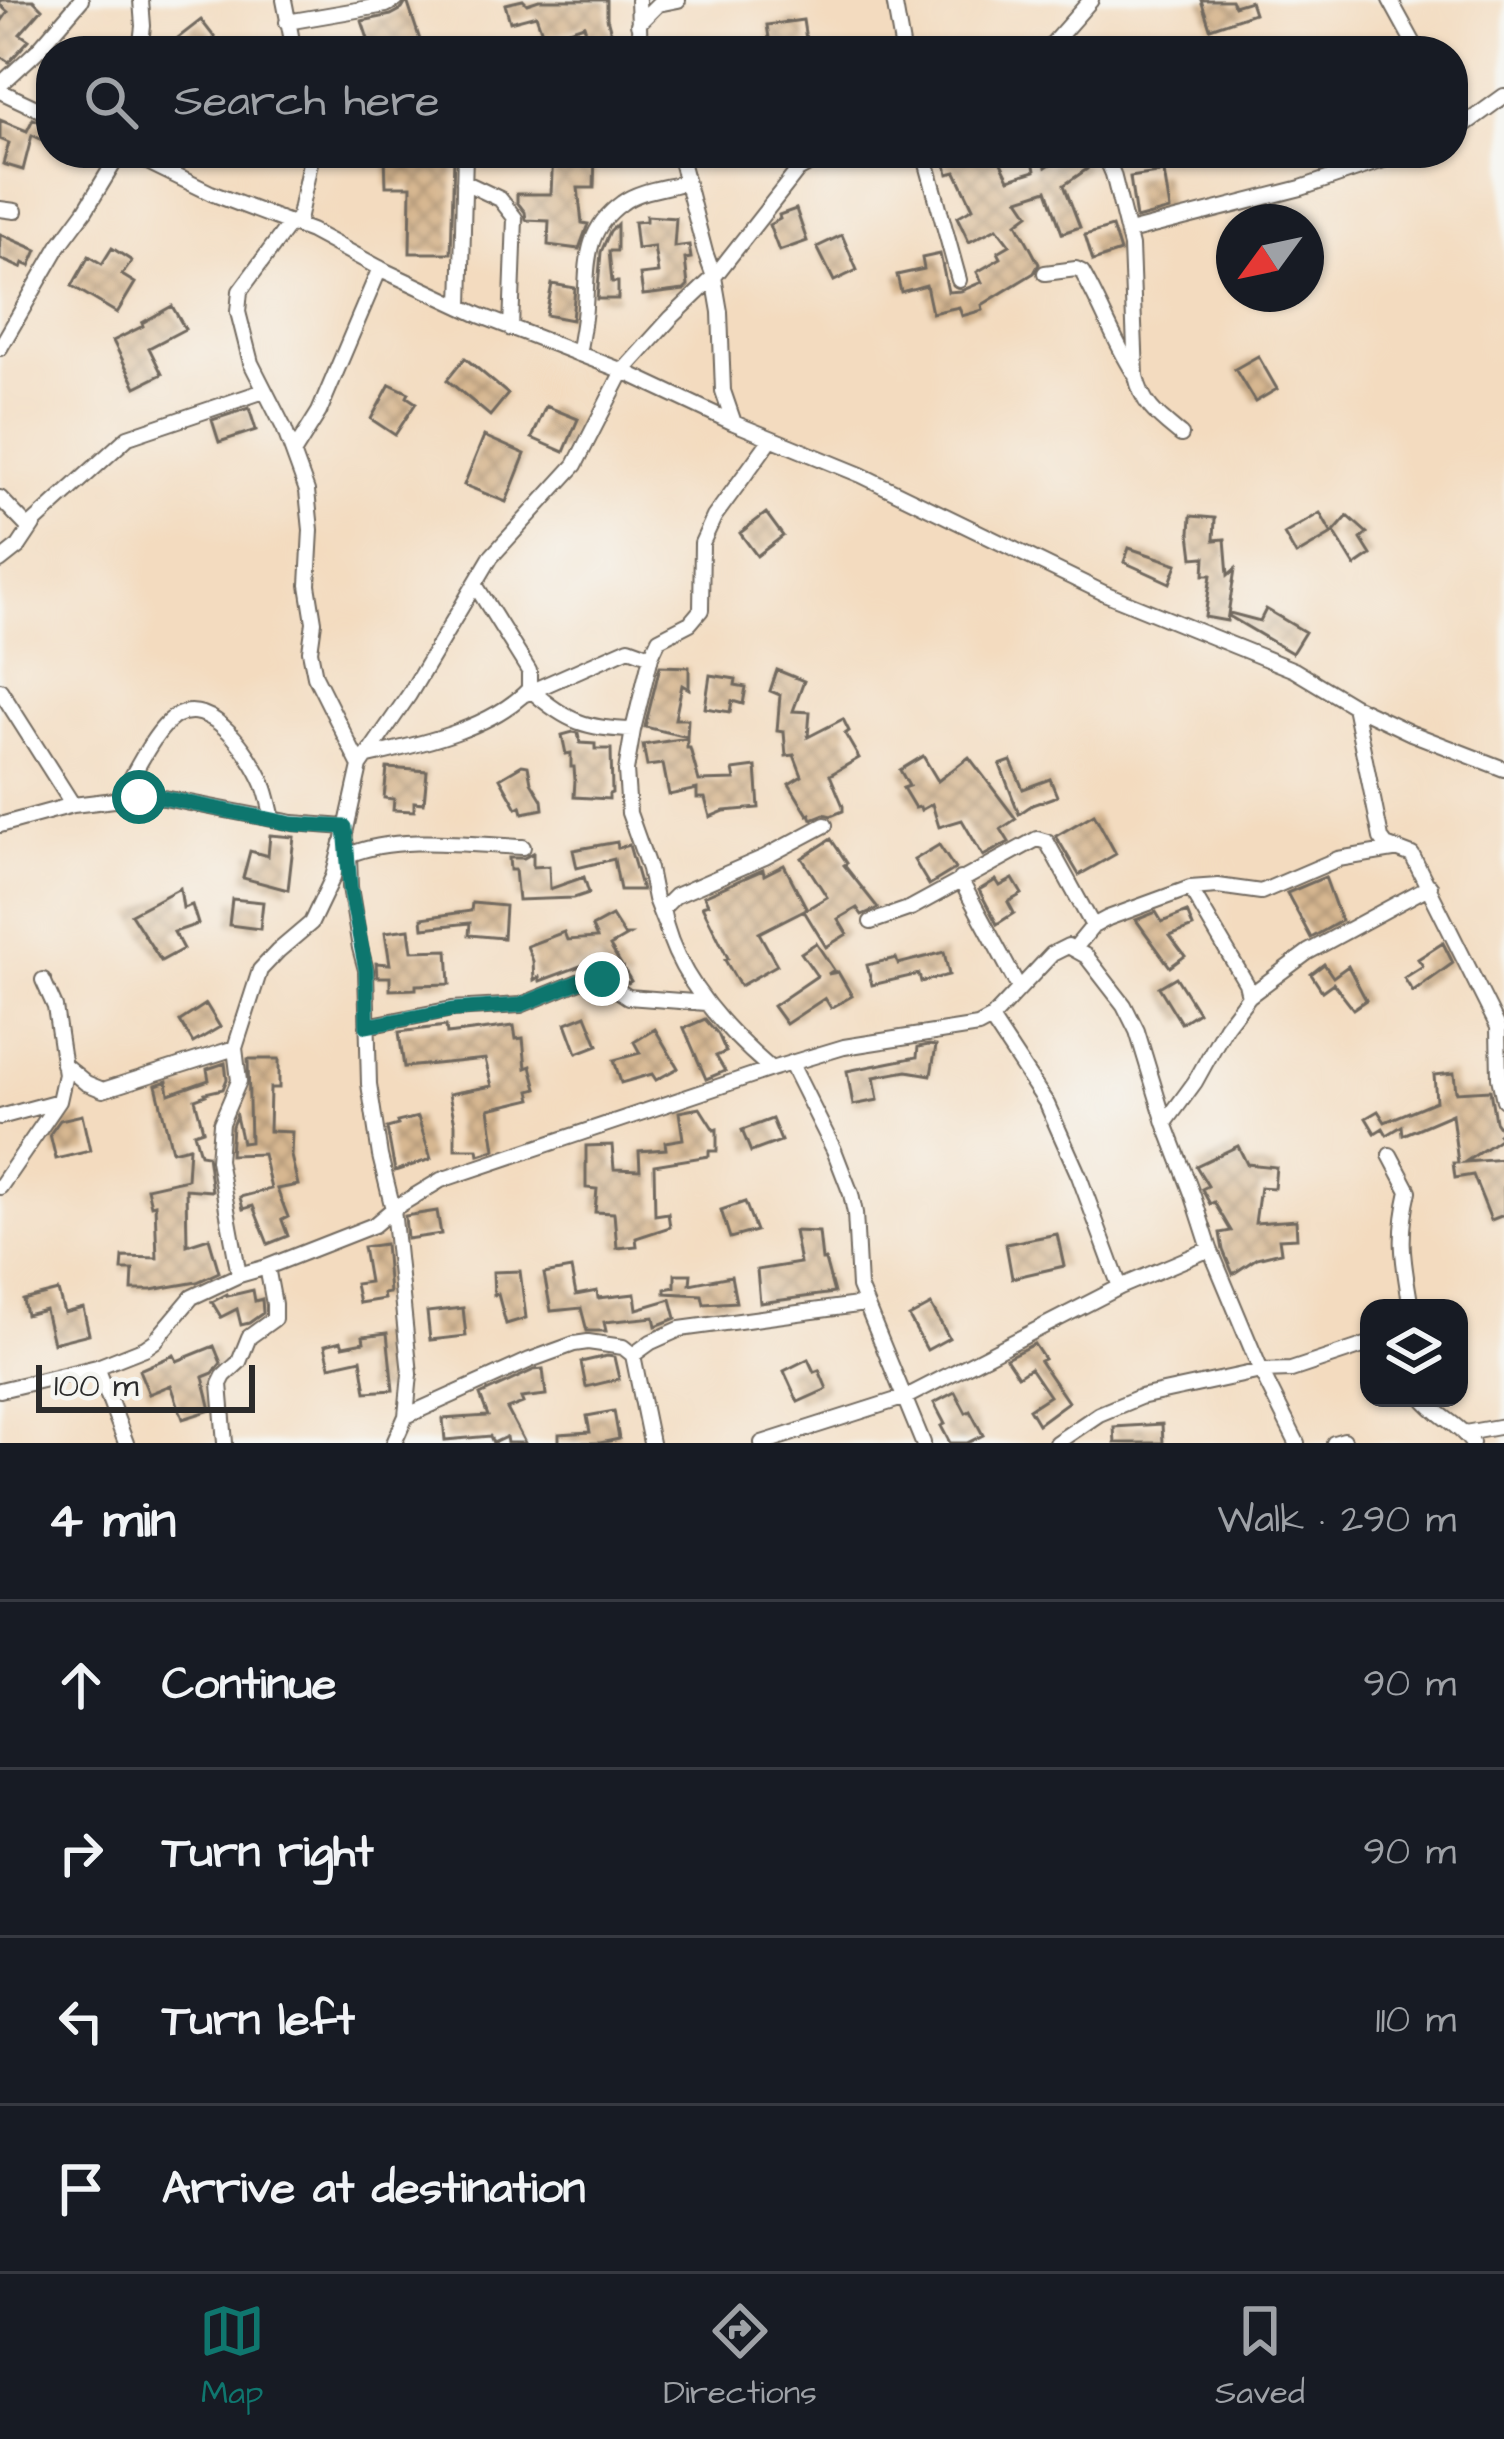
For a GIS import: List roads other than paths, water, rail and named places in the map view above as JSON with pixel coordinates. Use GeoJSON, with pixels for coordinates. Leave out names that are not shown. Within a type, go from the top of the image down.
{"type":"FeatureCollection","features":[{"type":"Feature","properties":{"kind":"street"},"geometry":{"type":"LineString","coordinates":[[50,36],[81,0]]}},
{"type":"Feature","properties":{"kind":"street"},"geometry":{"type":"LineString","coordinates":[[141,0],[141,36]]}},
{"type":"Feature","properties":{"kind":"street"},"geometry":{"type":"LineString","coordinates":[[284,0],[290,36]]}},
{"type":"Feature","properties":{"kind":"street"},"geometry":{"type":"LineString","coordinates":[[286,22],[396,0]]}},
{"type":"Feature","properties":{"kind":"street"},"geometry":{"type":"LineString","coordinates":[[638,0],[639,36]]}},
{"type":"Feature","properties":{"kind":"street"},"geometry":{"type":"LineString","coordinates":[[638,24],[658,4],[678,0]]}},
{"type":"Feature","properties":{"kind":"street"},"geometry":{"type":"LineString","coordinates":[[894,0],[900,36]]}},
{"type":"Feature","properties":{"kind":"street"},"geometry":{"type":"LineString","coordinates":[[1059,36],[1091,0]]}},
{"type":"Feature","properties":{"kind":"street"},"geometry":{"type":"LineString","coordinates":[[1390,0],[1410,36]]}},
{"type":"Feature","properties":{"kind":"street"},"geometry":{"type":"LineString","coordinates":[[36,52],[0,88],[36,107]]}},
{"type":"Feature","properties":{"kind":"street"},"geometry":{"type":"LineString","coordinates":[[1468,118],[1504,96]]}},
{"type":"Feature","properties":{"kind":"street"},"geometry":{"type":"LineString","coordinates":[[0,348],[59,246],[114,168]]}},
{"type":"Feature","properties":{"kind":"street"},"geometry":{"type":"LineString","coordinates":[[157,168],[294,225],[511,329],[623,371],[861,475],[1103,593],[1294,670],[1412,734],[1504,769]]}},
{"type":"Feature","properties":{"kind":"street"},"geometry":{"type":"LineString","coordinates":[[307,168],[294,225],[237,299],[244,343],[308,490],[308,578],[314,612],[310,651],[315,676],[362,761]]}},
{"type":"Feature","properties":{"kind":"street"},"geometry":{"type":"LineString","coordinates":[[461,306],[464,168]]}},
{"type":"Feature","properties":{"kind":"street"},"geometry":{"type":"LineString","coordinates":[[683,168],[714,278],[723,391],[734,423]]}},
{"type":"Feature","properties":{"kind":"street"},"geometry":{"type":"LineString","coordinates":[[239,1275],[218,1160],[221,1123],[239,1081],[236,1048],[260,970],[311,923],[333,877],[362,761],[410,694],[491,557],[575,465],[623,371],[714,278],[801,168]]}},
{"type":"Feature","properties":{"kind":"street"},"geometry":{"type":"LineString","coordinates":[[928,168],[959,280]]}},
{"type":"Feature","properties":{"kind":"street"},"geometry":{"type":"LineString","coordinates":[[1110,168],[1129,232],[1136,376]]}},
{"type":"Feature","properties":{"kind":"street"},"geometry":{"type":"LineString","coordinates":[[1129,232],[1359,168]]}},
{"type":"Feature","properties":{"kind":"street"},"geometry":{"type":"LineString","coordinates":[[464,182],[500,199],[515,218],[511,329]]}},
{"type":"Feature","properties":{"kind":"street"},"geometry":{"type":"LineString","coordinates":[[578,354],[586,259],[600,224],[632,198],[686,182]]}},
{"type":"Feature","properties":{"kind":"street"},"geometry":{"type":"LineString","coordinates":[[294,452],[319,412],[380,268]]}},
{"type":"Feature","properties":{"kind":"street"},"geometry":{"type":"LineString","coordinates":[[1045,273],[1082,272],[1136,376],[1145,404],[1181,436]]}},
{"type":"Feature","properties":{"kind":"street"},"geometry":{"type":"LineString","coordinates":[[0,561],[128,437],[264,392]]}},
{"type":"Feature","properties":{"kind":"street"},"geometry":{"type":"LineString","coordinates":[[771,439],[714,518],[702,543],[701,610],[690,623],[659,639],[651,656],[626,771],[628,813],[681,961],[706,1003],[771,1069]]}},
{"type":"Feature","properties":{"kind":"street"},"geometry":{"type":"LineString","coordinates":[[0,498],[26,525],[33,525]]}},
{"type":"Feature","properties":{"kind":"street"},"geometry":{"type":"LineString","coordinates":[[476,586],[530,671],[528,693]]}},
{"type":"Feature","properties":{"kind":"street"},"geometry":{"type":"LineString","coordinates":[[362,761],[428,742],[629,648],[651,656]]}},
{"type":"Feature","properties":{"kind":"street"},"geometry":{"type":"LineString","coordinates":[[0,690],[74,805]]}},
{"type":"Feature","properties":{"kind":"street"},"geometry":{"type":"LineString","coordinates":[[528,693],[559,715],[596,730],[633,730]]}},
{"type":"Feature","properties":{"kind":"street"},"geometry":{"type":"LineString","coordinates":[[1354,706],[1381,838],[1386,845],[1412,855],[1498,1027],[1504,1100]]}},
{"type":"Feature","properties":{"kind":"street"},"geometry":{"type":"LineString","coordinates":[[118,800],[173,717],[201,711],[224,726],[249,760],[264,784],[273,819]]}},
{"type":"Feature","properties":{"kind":"street"},"geometry":{"type":"LineString","coordinates":[[0,825],[74,805],[139,797],[344,832]]}},
{"type":"Feature","properties":{"kind":"street"},"geometry":{"type":"LineString","coordinates":[[664,922],[662,909],[675,896],[765,857],[824,824]]}},
{"type":"Feature","properties":{"kind":"street"},"geometry":{"type":"LineString","coordinates":[[344,832],[366,970],[373,1115],[393,1209],[410,1374],[406,1416],[394,1443]]}},
{"type":"Feature","properties":{"kind":"street"},"geometry":{"type":"LineString","coordinates":[[872,922],[911,908],[1037,839],[1047,842],[1093,926]]}},
{"type":"Feature","properties":{"kind":"street"},"geometry":{"type":"LineString","coordinates":[[349,855],[365,848],[404,844],[523,847]]}},
{"type":"Feature","properties":{"kind":"street"},"geometry":{"type":"LineString","coordinates":[[1075,948],[1093,926],[1108,918],[1190,888],[1261,892],[1338,859],[1397,849]]}},
{"type":"Feature","properties":{"kind":"street"},"geometry":{"type":"LineString","coordinates":[[960,879],[1019,988]]}},
{"type":"Feature","properties":{"kind":"street"},"geometry":{"type":"LineString","coordinates":[[1165,1123],[1249,996],[1308,952],[1430,886]]}},
{"type":"Feature","properties":{"kind":"street"},"geometry":{"type":"LineString","coordinates":[[1190,888],[1249,996]]}},
{"type":"Feature","properties":{"kind":"street"},"geometry":{"type":"LineString","coordinates":[[0,1390],[98,1367],[145,1348],[192,1297],[374,1226],[441,1180],[844,1047],[978,1026],[991,1019],[1052,954],[1068,946],[1086,956],[1137,1030],[1210,1249],[1297,1443]]}},
{"type":"Feature","properties":{"kind":"street"},"geometry":{"type":"LineString","coordinates":[[367,1026],[452,1010],[521,1005],[590,977],[602,979],[628,997],[706,1003]]}},
{"type":"Feature","properties":{"kind":"street"},"geometry":{"type":"LineString","coordinates":[[0,1187],[59,1101],[65,1074],[55,1007],[43,980]]}},
{"type":"Feature","properties":{"kind":"street"},"geometry":{"type":"LineString","coordinates":[[991,1019],[1047,1104],[1120,1287]]}},
{"type":"Feature","properties":{"kind":"street"},"geometry":{"type":"LineString","coordinates":[[63,1064],[103,1090],[236,1048]]}},
{"type":"Feature","properties":{"kind":"street"},"geometry":{"type":"LineString","coordinates":[[791,1064],[851,1194],[859,1287],[923,1443]]}},
{"type":"Feature","properties":{"kind":"street"},"geometry":{"type":"LineString","coordinates":[[0,1117],[59,1101]]}},
{"type":"Feature","properties":{"kind":"street"},"geometry":{"type":"LineString","coordinates":[[1390,1155],[1409,1191],[1401,1243],[1410,1299]]}},
{"type":"Feature","properties":{"kind":"street"},"geometry":{"type":"LineString","coordinates":[[762,1443],[906,1396],[1120,1287],[1210,1249]]}},
{"type":"Feature","properties":{"kind":"street"},"geometry":{"type":"LineString","coordinates":[[226,1443],[220,1384],[238,1362],[249,1337],[274,1319],[267,1267]]}},
{"type":"Feature","properties":{"kind":"street"},"geometry":{"type":"LineString","coordinates":[[633,1355],[680,1329],[865,1304]]}},
{"type":"Feature","properties":{"kind":"street"},"geometry":{"type":"LineString","coordinates":[[406,1416],[530,1360],[588,1342],[623,1347],[633,1355],[651,1443]]}},
{"type":"Feature","properties":{"kind":"street"},"geometry":{"type":"LineString","coordinates":[[1056,1443],[1099,1414],[1140,1397],[1261,1371],[1291,1370],[1360,1347]]}},
{"type":"Feature","properties":{"kind":"street"},"geometry":{"type":"LineString","coordinates":[[98,1367],[126,1443]]}},
{"type":"Feature","properties":{"kind":"street"},"geometry":{"type":"LineString","coordinates":[[1431,1407],[1468,1438],[1504,1426]]}}]}
